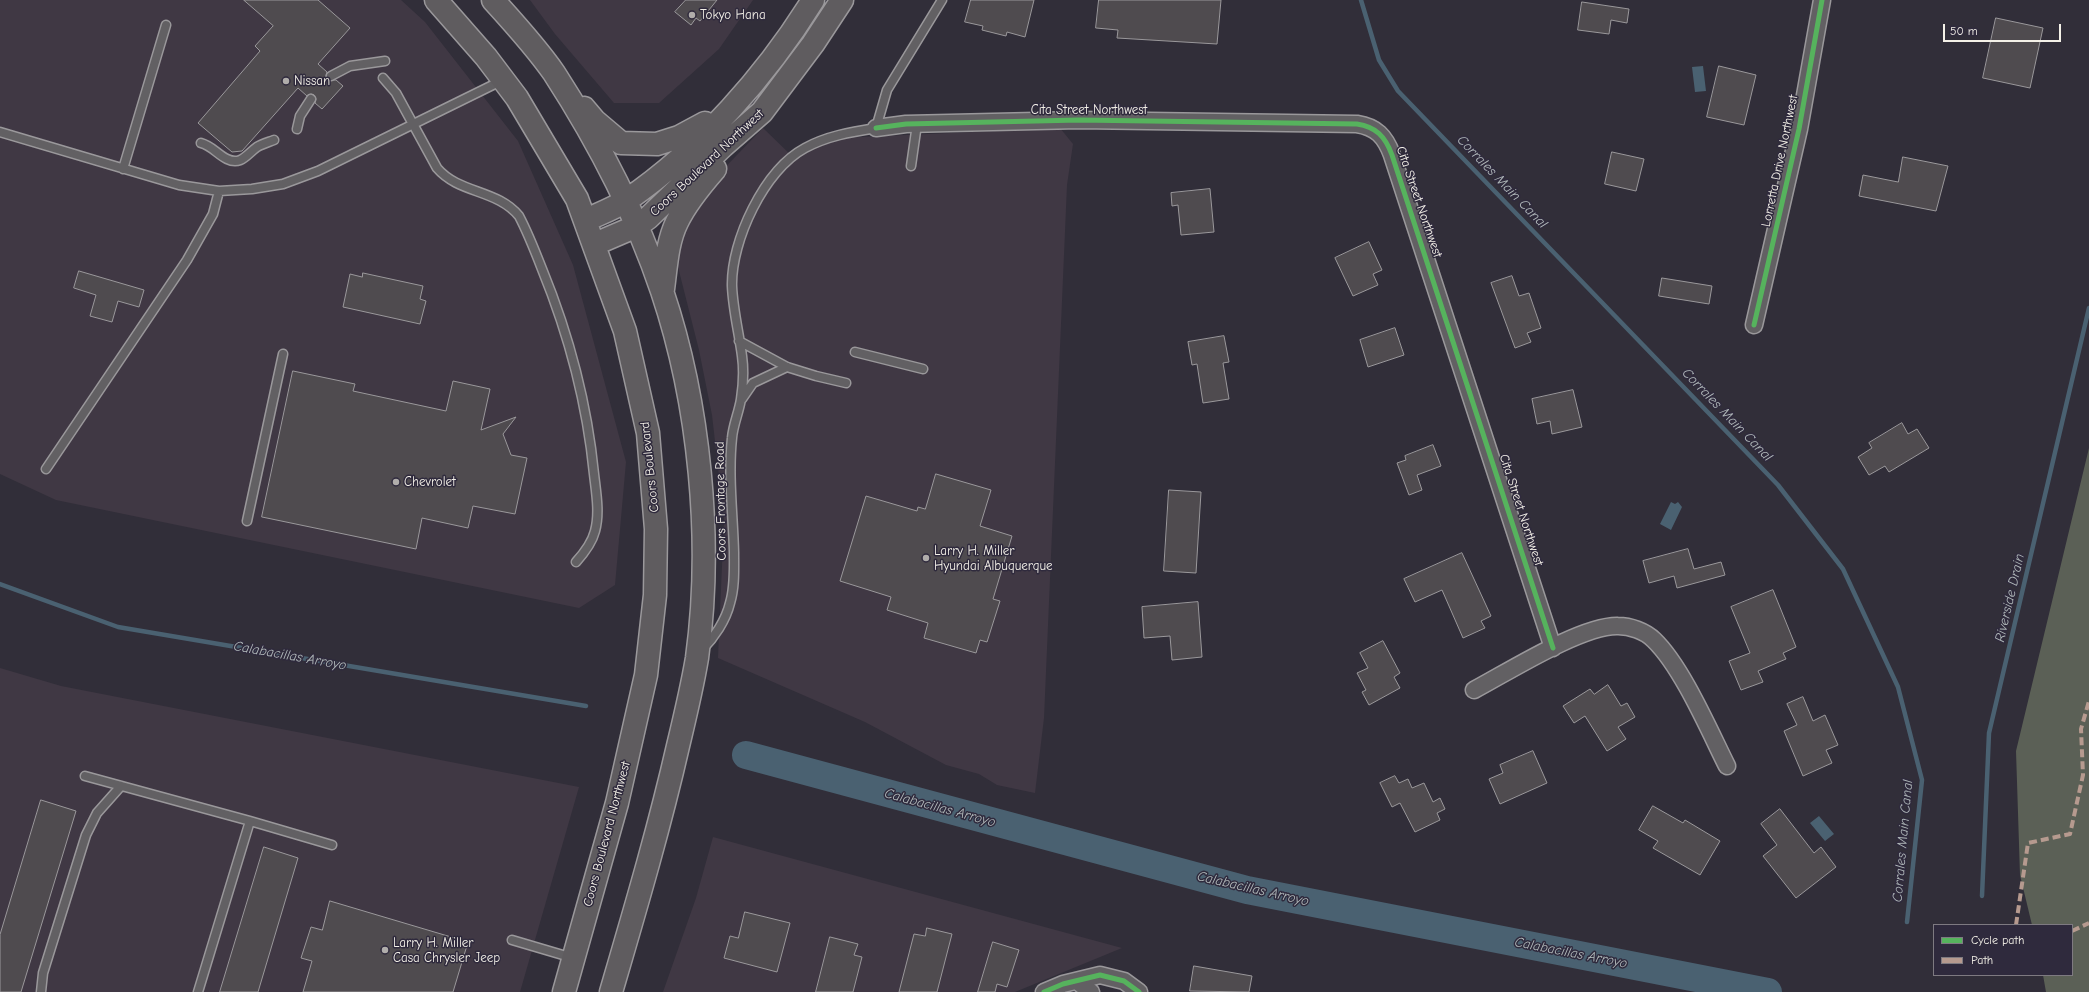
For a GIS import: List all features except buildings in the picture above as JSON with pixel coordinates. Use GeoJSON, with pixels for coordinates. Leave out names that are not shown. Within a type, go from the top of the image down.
{"type":"FeatureCollection","features":[{"type":"Feature","properties":{"kind":"main road","name":"Coors Boulevard"},"geometry":{"type":"LineString","coordinates":[[436,0],[504,80],[517,98],[577,199],[595,244],[624,331],[648,433],[656,529],[655,595],[646,675]]}},
{"type":"Feature","properties":{"kind":"main road"},"geometry":{"type":"LineString","coordinates":[[493,0],[521,31],[594,121],[621,143],[657,144],[679,137],[727,111]]}},
{"type":"Feature","properties":{"kind":"main road","name":"Coors Boulevard Northwest"},"geometry":{"type":"LineString","coordinates":[[586,220],[626,201],[674,162],[727,111],[777,52],[812,0]]}},
{"type":"Feature","properties":{"kind":"main road","name":"Coors Boulevard Northwest"},"geometry":{"type":"LineString","coordinates":[[595,244],[637,226],[648,218],[723,146],[762,112],[813,44],[842,0]]}},
{"type":"Feature","properties":{"kind":"main road"},"geometry":{"type":"LineString","coordinates":[[553,72],[609,167],[637,226],[663,292],[685,376],[698,450],[703,549],[702,605],[694,678],[661,820],[611,992]]}},
{"type":"Feature","properties":{"kind":"main road"},"geometry":{"type":"LineString","coordinates":[[663,292],[669,248],[677,222],[701,185],[762,112]]}},
{"type":"Feature","properties":{"kind":"main road","name":"Coors Boulevard Northwest"},"geometry":{"type":"LineString","coordinates":[[564,992],[618,803],[646,675]]}},
{"type":"Feature","properties":{"kind":"street","name":"Lorretta Drive Northwest"},"geometry":{"type":"LineString","coordinates":[[1754,325],[1799,129],[1822,0]]}},
{"type":"Feature","properties":{"kind":"street","name":"Cita Street Northwest"},"geometry":{"type":"LineString","coordinates":[[876,128],[917,124],[1079,120],[1151,120],[1357,124],[1368,126],[1377,130],[1384,137],[1392,154],[1553,648]]}},
{"type":"Feature","properties":{"kind":"street"},"geometry":{"type":"LineString","coordinates":[[1474,690],[1553,648],[1586,633],[1602,628],[1617,626],[1630,627],[1643,632],[1653,639],[1670,661],[1727,766]]}},
{"type":"Feature","properties":{"kind":"street"},"geometry":{"type":"LineString","coordinates":[[1044,992],[1063,984],[1078,982],[1088,977],[1100,975],[1124,981],[1139,992]]}},
{"type":"Feature","properties":{"kind":"street"},"geometry":{"type":"LineString","coordinates":[[1078,982],[1091,992]]}},
{"type":"Feature","properties":{"kind":"lane"},"geometry":{"type":"LineString","coordinates":[[876,128],[887,90],[942,0]]}},
{"type":"Feature","properties":{"kind":"lane"},"geometry":{"type":"LineString","coordinates":[[123,169],[166,25]]}},
{"type":"Feature","properties":{"kind":"lane"},"geometry":{"type":"LineString","coordinates":[[331,76],[350,66],[385,61]]}},
{"type":"Feature","properties":{"kind":"lane"},"geometry":{"type":"LineString","coordinates":[[383,78],[396,94],[414,124],[437,168],[443,176],[460,185],[496,197],[512,209],[524,225],[550,287],[575,365],[589,435],[596,486],[598,519],[596,531],[585,553],[576,562]]}},
{"type":"Feature","properties":{"kind":"lane"},"geometry":{"type":"LineString","coordinates":[[0,132],[179,185],[219,191],[267,187],[300,178],[504,80]]}},
{"type":"Feature","properties":{"kind":"lane"},"geometry":{"type":"LineString","coordinates":[[297,129],[300,116],[311,99]]}},
{"type":"Feature","properties":{"kind":"lane"},"geometry":{"type":"LineString","coordinates":[[911,166],[917,124]]}},
{"type":"Feature","properties":{"kind":"lane","name":"Coors Frontage Road"},"geometry":{"type":"LineString","coordinates":[[697,655],[710,642],[730,604],[734,572],[730,471],[732,436],[741,400],[742,356],[732,285],[736,256],[745,223],[761,193],[786,163],[804,148],[835,135],[876,128]]}},
{"type":"Feature","properties":{"kind":"lane"},"geometry":{"type":"LineString","coordinates":[[201,143],[208,145],[228,160],[235,161],[248,156],[257,147],[274,140]]}},
{"type":"Feature","properties":{"kind":"lane"},"geometry":{"type":"LineString","coordinates":[[46,469],[187,260],[210,220],[217,202],[219,191]]}},
{"type":"Feature","properties":{"kind":"lane"},"geometry":{"type":"LineString","coordinates":[[739,342],[787,367],[846,383]]}},
{"type":"Feature","properties":{"kind":"lane"},"geometry":{"type":"LineString","coordinates":[[855,352],[923,369]]}},
{"type":"Feature","properties":{"kind":"lane"},"geometry":{"type":"LineString","coordinates":[[247,521],[283,354]]}},
{"type":"Feature","properties":{"kind":"lane"},"geometry":{"type":"LineString","coordinates":[[741,400],[753,382],[787,367]]}},
{"type":"Feature","properties":{"kind":"lane"},"geometry":{"type":"LineString","coordinates":[[85,776],[250,821],[332,846]]}},
{"type":"Feature","properties":{"kind":"lane"},"geometry":{"type":"LineString","coordinates":[[41,992],[43,973],[86,835],[100,808],[121,786]]}},
{"type":"Feature","properties":{"kind":"lane"},"geometry":{"type":"LineString","coordinates":[[198,992],[250,821]]}},
{"type":"Feature","properties":{"kind":"lane"},"geometry":{"type":"LineString","coordinates":[[512,940],[574,958]]}},
{"type":"Feature","properties":{"kind":"shaded area"},"geometry":{"type":"Polygon","coordinates":[[[0,0],[401,0],[425,22],[518,141],[573,265],[626,462],[615,585],[579,608],[56,500],[0,474],[0,0]]]}},
{"type":"Feature","properties":{"kind":"shaded area"},"geometry":{"type":"Polygon","coordinates":[[[530,0],[753,0],[719,49],[659,103],[614,103],[555,34],[530,0]]]}},
{"type":"Feature","properties":{"kind":"shaded area"},"geometry":{"type":"Polygon","coordinates":[[[763,128],[795,159],[804,152],[840,138],[1060,128],[1073,144],[1067,185],[1044,718],[1035,793],[997,785],[979,774],[946,765],[865,722],[718,658],[724,520],[712,415],[699,350],[677,263],[677,243],[710,183],[763,128]]]}},
{"type":"Feature","properties":{"kind":"shaded area"},"geometry":{"type":"Polygon","coordinates":[[[2089,448],[2089,992],[2046,992],[2043,976],[2073,976],[2073,924],[2032,924],[2020,875],[2016,751],[2089,448]]]}},
{"type":"Feature","properties":{"kind":"shaded area"},"geometry":{"type":"Polygon","coordinates":[[[0,668],[61,686],[579,787],[520,992],[0,992],[0,668]]]}},
{"type":"Feature","properties":{"kind":"shaded area"},"geometry":{"type":"Polygon","coordinates":[[[713,837],[1122,948],[1015,992],[663,992],[696,898],[713,837]]]}},
{"type":"Feature","properties":{"kind":"water"},"geometry":{"type":"Polygon","coordinates":[[[1703,66],[1706,91],[1695,92],[1692,67],[1703,66]]]}},
{"type":"Feature","properties":{"kind":"water"},"geometry":{"type":"Polygon","coordinates":[[[1671,502],[1675,504],[1678,502],[1682,507],[1671,530],[1660,524],[1671,502]]]}},
{"type":"Feature","properties":{"kind":"water"},"geometry":{"type":"Polygon","coordinates":[[[1819,816],[1834,834],[1825,841],[1810,823],[1819,816]]]}},
{"type":"Feature","properties":{"kind":"waterway","name":"Corrales Main Canal"},"geometry":{"type":"LineString","coordinates":[[1361,0],[1379,60],[1398,91],[1778,485],[1843,569],[1898,687],[1922,780],[1907,922]]}},
{"type":"Feature","properties":{"kind":"waterway","name":"Riverside Drain"},"geometry":{"type":"LineString","coordinates":[[1982,896],[1989,733],[2089,308]]}},
{"type":"Feature","properties":{"kind":"waterway","name":"Calabacillas Arroyo"},"geometry":{"type":"LineString","coordinates":[[0,584],[118,627],[586,706]]}},
{"type":"Feature","properties":{"kind":"waterway","name":"Calabacillas Arroyo"},"geometry":{"type":"LineString","coordinates":[[746,755],[1247,890],[1768,992]]}},
{"type":"Feature","properties":{"kind":"marked path"},"geometry":{"type":"LineString","coordinates":[[2016,924],[2028,843],[2070,834],[2083,775],[2081,729],[2089,701]]}},
{"type":"Feature","properties":{"kind":"marked path"},"geometry":{"type":"LineString","coordinates":[[2073,931],[2089,923]]}},
{"type":"Feature","properties":{"kind":"cycle path"},"geometry":{"type":"LineString","coordinates":[[1754,325],[1799,129],[1822,0]]}},
{"type":"Feature","properties":{"kind":"cycle path"},"geometry":{"type":"LineString","coordinates":[[876,128],[906,124],[1079,120],[1357,124],[1364,125],[1375,130],[1383,138],[1392,155],[1553,648]]}},
{"type":"Feature","properties":{"kind":"cycle path"},"geometry":{"type":"LineString","coordinates":[[1044,992],[1063,984],[1100,975],[1124,981],[1139,992]]}},
{"type":"Feature","properties":{"kind":"place","name":"Tokyo Hana"},"geometry":{"type":"Point","coordinates":[692,15]}},
{"type":"Feature","properties":{"kind":"place","name":"Nissan"},"geometry":{"type":"Point","coordinates":[286,81]}},
{"type":"Feature","properties":{"kind":"place","name":"Chevrolet"},"geometry":{"type":"Point","coordinates":[396,482]}},
{"type":"Feature","properties":{"kind":"place","name":"Larry H. Miller Hyundai Albuquerque"},"geometry":{"type":"Point","coordinates":[926,558]}},
{"type":"Feature","properties":{"kind":"place","name":"Larry H. Miller Casa Chrysler Jeep"},"geometry":{"type":"Point","coordinates":[385,950]}}]}
